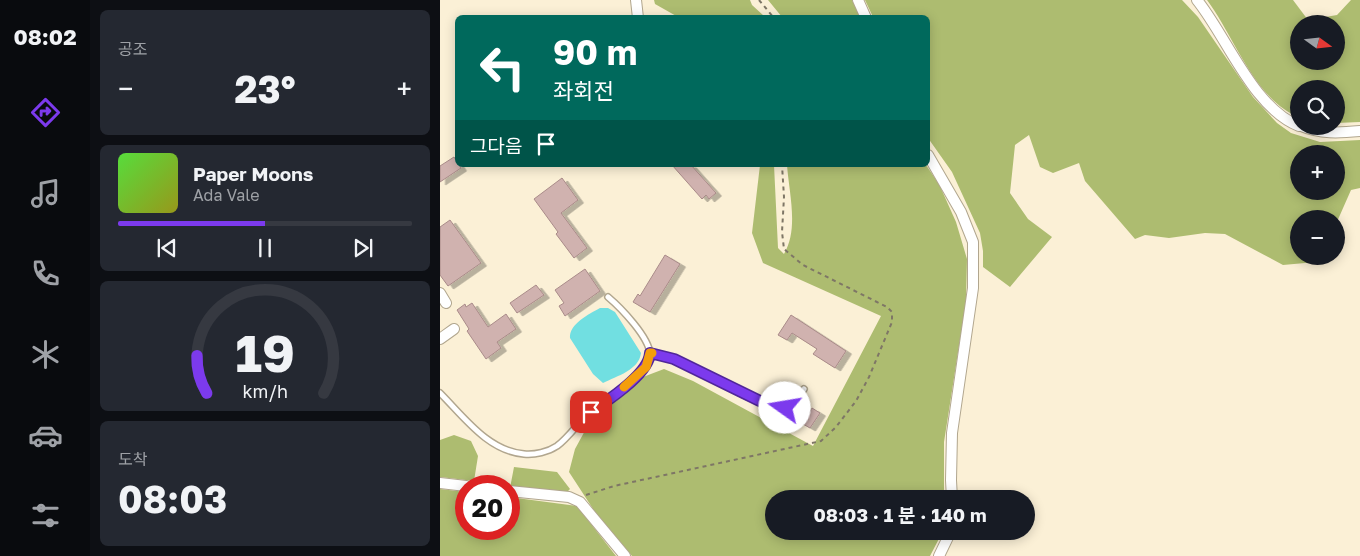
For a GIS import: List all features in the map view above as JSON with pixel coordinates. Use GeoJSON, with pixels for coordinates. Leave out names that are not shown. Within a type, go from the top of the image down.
{"type":"FeatureCollection","features":[{"type":"Feature","properties":{"kind":"street"},"geometry":{"type":"LineString","coordinates":[[636,0],[638,15]]}},
{"type":"Feature","properties":{"kind":"street"},"geometry":{"type":"LineString","coordinates":[[858,0],[865,15]]}},
{"type":"Feature","properties":{"kind":"street"},"geometry":{"type":"LineString","coordinates":[[1197,0],[1210,16],[1255,88],[1275,112],[1290,120]]}},
{"type":"Feature","properties":{"kind":"street"},"geometry":{"type":"LineString","coordinates":[[1345,132],[1360,131]]}},
{"type":"Feature","properties":{"kind":"street"},"geometry":{"type":"LineString","coordinates":[[930,158],[962,212],[973,242],[973,288],[952,434],[952,490]]}},
{"type":"Feature","properties":{"kind":"street"},"geometry":{"type":"LineString","coordinates":[[440,294],[446,303]]}},
{"type":"Feature","properties":{"kind":"street"},"geometry":{"type":"LineString","coordinates":[[440,339],[454,329]]}},
{"type":"Feature","properties":{"kind":"street"},"geometry":{"type":"LineString","coordinates":[[440,483],[455,485]]}},
{"type":"Feature","properties":{"kind":"street"},"geometry":{"type":"LineString","coordinates":[[520,492],[569,497],[580,502],[625,556]]}},
{"type":"Feature","properties":{"kind":"street"},"geometry":{"type":"LineString","coordinates":[[939,556],[947,540]]}},
{"type":"Feature","properties":{"kind":"lane"},"geometry":{"type":"LineString","coordinates":[[440,393],[473,427],[498,447],[524,454],[547,451],[556,446],[591,412],[614,396],[646,367],[650,353],[643,338],[631,320],[608,297]]}},
{"type":"Feature","properties":{"kind":"lane"},"geometry":{"type":"LineString","coordinates":[[650,353],[674,359],[741,393],[777,408],[790,406],[795,403],[804,389]]}},
{"type":"Feature","properties":{"kind":"path"},"geometry":{"type":"LineString","coordinates":[[759,0],[772,15]]}},
{"type":"Feature","properties":{"kind":"path"},"geometry":{"type":"LineString","coordinates":[[569,497],[588,495],[614,486],[821,441],[836,427],[856,401],[869,378],[892,322],[892,312],[887,307],[802,265],[784,249],[782,232],[784,197],[782,167]]}},
{"type":"Feature","properties":{"kind":"green space"},"geometry":{"type":"Polygon","coordinates":[[[654,0],[750,0],[752,5],[763,15],[674,15],[655,4],[654,0]]]}},
{"type":"Feature","properties":{"kind":"green space"},"geometry":{"type":"Polygon","coordinates":[[[768,0],[852,0],[859,15],[780,15],[768,0]]]}},
{"type":"Feature","properties":{"kind":"green space"},"geometry":{"type":"Polygon","coordinates":[[[865,0],[1182,0],[1198,17],[1253,97],[1277,123],[1290,132],[1290,135],[1297,135],[1320,142],[1360,140],[1360,188],[1351,190],[1342,210],[1290,210],[1290,264],[1283,265],[1225,234],[1205,233],[1169,238],[1145,235],[1135,239],[1085,181],[1079,163],[1053,173],[1040,167],[1029,135],[1015,145],[1010,193],[1028,219],[1052,237],[1010,287],[983,267],[980,233],[952,172],[930,141],[930,15],[872,15],[865,0]]]}},
{"type":"Feature","properties":{"kind":"green space"},"geometry":{"type":"Polygon","coordinates":[[[1207,0],[1293,0],[1304,15],[1290,15],[1290,70],[1345,70],[1345,15],[1337,15],[1351,0],[1360,0],[1360,122],[1345,123],[1345,80],[1290,80],[1290,112],[1283,109],[1270,97],[1246,65],[1207,0]]]}},
{"type":"Feature","properties":{"kind":"green space"},"geometry":{"type":"Polygon","coordinates":[[[760,167],[774,167],[778,248],[784,254],[789,244],[792,222],[787,167],[927,167],[939,184],[956,222],[967,259],[966,301],[944,442],[944,490],[765,490],[765,540],[938,540],[930,556],[632,556],[597,515],[569,472],[575,449],[587,427],[643,377],[664,369],[693,381],[813,446],[881,316],[763,263],[752,233],[760,167]]]}},
{"type":"Feature","properties":{"kind":"green space"},"geometry":{"type":"Polygon","coordinates":[[[454,435],[471,441],[478,456],[475,475],[455,475],[455,479],[440,477],[440,440],[454,435]]]}},
{"type":"Feature","properties":{"kind":"green space"},"geometry":{"type":"Polygon","coordinates":[[[514,467],[557,472],[570,489],[567,492],[520,489],[520,475],[512,475],[514,467]]]}},
{"type":"Feature","properties":{"kind":"green space"},"geometry":{"type":"Polygon","coordinates":[[[440,489],[455,491],[455,540],[520,540],[520,498],[577,506],[616,556],[440,556],[440,489]]]}},
{"type":"Feature","properties":{"kind":"water"},"geometry":{"type":"Polygon","coordinates":[[[600,308],[608,308],[615,312],[641,353],[632,368],[603,383],[593,374],[570,338],[576,324],[585,316],[600,308]]]}},
{"type":"Feature","properties":{"kind":"building"},"geometry":{"type":"Polygon","coordinates":[[[454,157],[455,167],[461,168],[440,182],[440,166],[454,157]]]}},
{"type":"Feature","properties":{"kind":"building"},"geometry":{"type":"Polygon","coordinates":[[[674,167],[693,167],[716,193],[709,199],[706,195],[702,199],[674,167]]]}},
{"type":"Feature","properties":{"kind":"building"},"geometry":{"type":"Polygon","coordinates":[[[562,178],[578,200],[561,213],[587,248],[574,258],[534,199],[562,178]]]}},
{"type":"Feature","properties":{"kind":"building"},"geometry":{"type":"Polygon","coordinates":[[[450,220],[481,263],[448,286],[440,275],[440,227],[450,220]]]}},
{"type":"Feature","properties":{"kind":"building"},"geometry":{"type":"Polygon","coordinates":[[[665,255],[680,264],[650,312],[633,302],[638,294],[640,296],[665,255]]]}},
{"type":"Feature","properties":{"kind":"building"},"geometry":{"type":"Polygon","coordinates":[[[585,269],[600,291],[565,316],[559,306],[564,303],[555,290],[585,269]]]}},
{"type":"Feature","properties":{"kind":"building"},"geometry":{"type":"Polygon","coordinates":[[[536,285],[544,295],[517,313],[510,303],[536,285]]]}},
{"type":"Feature","properties":{"kind":"building"},"geometry":{"type":"Polygon","coordinates":[[[472,303],[488,327],[506,314],[516,329],[497,342],[501,348],[486,359],[467,331],[469,329],[457,310],[465,304],[466,307],[472,303]]]}},
{"type":"Feature","properties":{"kind":"building"},"geometry":{"type":"Polygon","coordinates":[[[791,315],[846,351],[835,368],[813,354],[817,349],[792,333],[787,340],[778,335],[791,315]]]}},
{"type":"Feature","properties":{"kind":"building"},"geometry":{"type":"Polygon","coordinates":[[[812,408],[820,413],[810,428],[803,424],[812,408]]]}},
{"type":"Feature","properties":{"kind":"slow traffic"},"geometry":{"type":"LineString","coordinates":[[624,387],[646,367],[650,353],[652,353]]}},
{"type":"Feature","properties":{"kind":"route"},"geometry":{"type":"LineString","coordinates":[[591,412],[614,396],[646,367],[650,353],[674,359],[741,393],[777,408],[785,408]]}}]}
